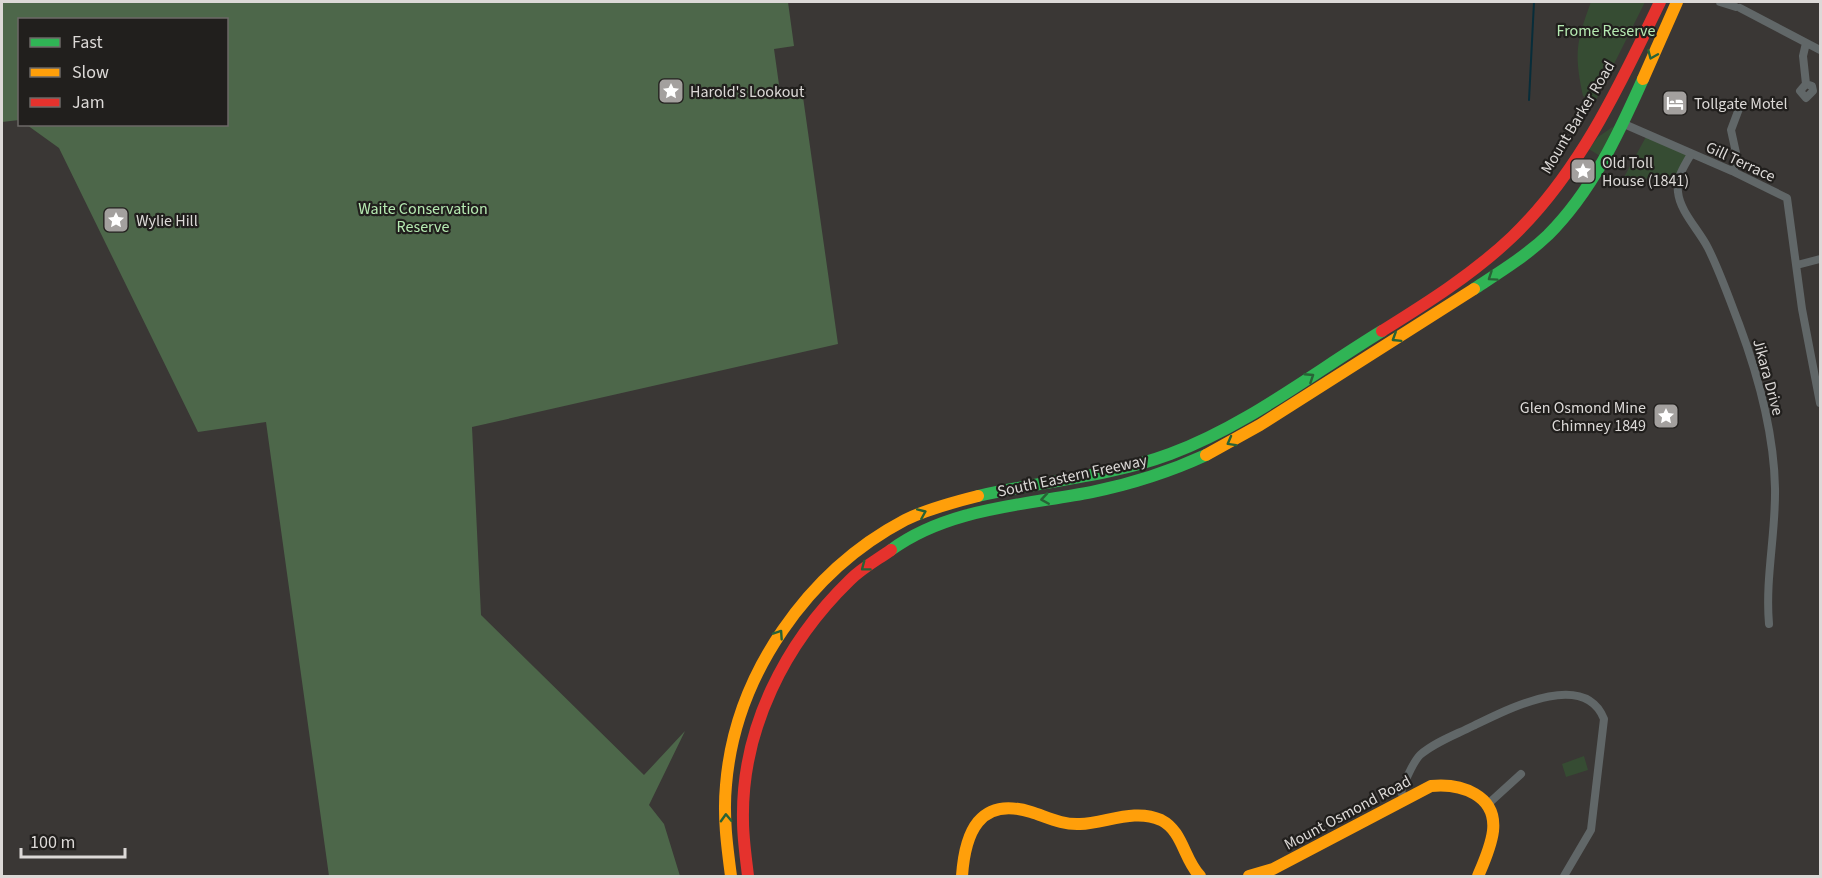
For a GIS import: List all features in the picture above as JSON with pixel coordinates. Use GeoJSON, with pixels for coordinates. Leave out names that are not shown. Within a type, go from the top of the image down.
{"type":"FeatureCollection","features":[{"type":"Feature","properties":{"kind":"main road","name":"Mount Barker Road"},"geometry":{"type":"LineString","coordinates":[[1534,215],[1583,145],[1615,91],[1660,2]]}},
{"type":"Feature","properties":{"kind":"main road"},"geometry":{"type":"LineString","coordinates":[[1534,215],[1553,215],[1592,183],[1624,124],[1677,2]]}},
{"type":"Feature","properties":{"kind":"main road"},"geometry":{"type":"LineString","coordinates":[[1615,91],[1613,106],[1617,117],[1624,124]]}},
{"type":"Feature","properties":{"kind":"main road"},"geometry":{"type":"LineString","coordinates":[[1583,145],[1612,125],[1624,124]]}},
{"type":"Feature","properties":{"kind":"main road","name":"South Eastern Freeway"},"geometry":{"type":"LineString","coordinates":[[748,876],[742,800],[746,764],[758,720],[783,660],[803,630],[826,602],[852,578],[882,555],[947,522],[982,511],[1128,484],[1200,458],[1234,441],[1483,284],[1537,245],[1564,218],[1592,183]]}},
{"type":"Feature","properties":{"kind":"main road","name":"South Eastern Freeway"},"geometry":{"type":"LineString","coordinates":[[731,876],[725,813],[727,776],[744,705],[758,670],[789,619],[822,581],[849,557],[879,536],[945,504],[1017,486],[1126,468],[1197,443],[1270,402],[1480,266],[1534,215]]}},
{"type":"Feature","properties":{"kind":"main road","name":"Mount Osmond Road"},"geometry":{"type":"LineString","coordinates":[[1249,876],[1273,869],[1431,786],[1462,787],[1488,804]]}},
{"type":"Feature","properties":{"kind":"main road"},"geometry":{"type":"LineString","coordinates":[[1478,876],[1494,829],[1488,804]]}},
{"type":"Feature","properties":{"kind":"main road"},"geometry":{"type":"LineString","coordinates":[[962,876],[962,862],[970,831],[975,823],[989,812],[1007,808],[1025,810],[1071,824],[1134,816],[1160,819],[1175,832],[1192,868],[1200,876]]}},
{"type":"Feature","properties":{"kind":"street"},"geometry":{"type":"LineString","coordinates":[[1720,2],[1738,8],[1821,50]]}},
{"type":"Feature","properties":{"kind":"street"},"geometry":{"type":"LineString","coordinates":[[1806,43],[1803,56],[1806,84]]}},
{"type":"Feature","properties":{"kind":"street"},"geometry":{"type":"LineString","coordinates":[[1732,171],[1738,162],[1731,130],[1740,106]]}},
{"type":"Feature","properties":{"kind":"street","name":"Gill Terrace"},"geometry":{"type":"LineString","coordinates":[[1624,124],[1732,171],[1787,198],[1802,309],[1821,404]]}},
{"type":"Feature","properties":{"kind":"street","name":"Jikara Drive"},"geometry":{"type":"LineString","coordinates":[[1691,154],[1678,178],[1678,194],[1690,220],[1707,246],[1727,293],[1751,357],[1766,420],[1775,485],[1772,559],[1766,594],[1769,624]]}},
{"type":"Feature","properties":{"kind":"street"},"geometry":{"type":"LineString","coordinates":[[1797,265],[1821,259]]}},
{"type":"Feature","properties":{"kind":"street"},"geometry":{"type":"LineString","coordinates":[[1404,799],[1401,791],[1417,757],[1440,742],[1527,702],[1555,694],[1583,698],[1593,702],[1600,709],[1604,719],[1591,830],[1564,876]]}},
{"type":"Feature","properties":{"kind":"street"},"geometry":{"type":"LineString","coordinates":[[1488,804],[1521,774]]}},
{"type":"Feature","properties":{"kind":"green space","name":"Waite Conservation Reserve"},"geometry":{"type":"Polygon","coordinates":[[[2,2],[788,2],[794,46],[774,49],[781,99],[803,97],[838,344],[472,427],[481,615],[644,775],[685,731],[649,805],[664,824],[680,876],[329,876],[266,422],[198,432],[59,148],[28,126],[228,126],[228,18],[18,18],[18,120],[2,122],[2,2]]]}},
{"type":"Feature","properties":{"kind":"green space","name":"Frome Reserve"},"geometry":{"type":"Polygon","coordinates":[[[1591,2],[1645,2],[1594,104],[1583,96],[1578,69],[1578,48],[1591,2]]]}},
{"type":"Feature","properties":{"kind":"green space"},"geometry":{"type":"Polygon","coordinates":[[[1614,126],[1600,156],[1589,149],[1598,137],[1614,126]]]}},
{"type":"Feature","properties":{"kind":"green space"},"geometry":{"type":"Polygon","coordinates":[[[1647,135],[1691,154],[1678,178],[1623,179],[1647,135]]]}},
{"type":"Feature","properties":{"kind":"green space"},"geometry":{"type":"Polygon","coordinates":[[[1584,756],[1588,770],[1566,777],[1562,764],[1584,756]]]}},
{"type":"Feature","properties":{"kind":"waterway"},"geometry":{"type":"LineString","coordinates":[[1529,100],[1534,2]]}},
{"type":"Feature","properties":{"kind":"traffic: fast"},"geometry":{"type":"LineString","coordinates":[[1474,289],[1531,250],[1564,218],[1603,162],[1643,79]]}},
{"type":"Feature","properties":{"kind":"traffic: fast"},"geometry":{"type":"LineString","coordinates":[[978,496],[1123,468],[1170,454],[1252,414],[1382,331]]}},
{"type":"Feature","properties":{"kind":"traffic: fast"},"geometry":{"type":"LineString","coordinates":[[891,550],[913,536],[962,517],[1121,485],[1164,472],[1206,455]]}},
{"type":"Feature","properties":{"kind":"traffic: slow"},"geometry":{"type":"LineString","coordinates":[[1643,79],[1677,2]]}},
{"type":"Feature","properties":{"kind":"traffic: slow"},"geometry":{"type":"LineString","coordinates":[[1206,455],[1260,425],[1474,289]]}},
{"type":"Feature","properties":{"kind":"traffic: slow"},"geometry":{"type":"LineString","coordinates":[[731,876],[725,808],[732,744],[744,704],[761,666],[782,630],[808,597],[837,567],[870,542],[913,516],[978,496]]}},
{"type":"Feature","properties":{"kind":"traffic: slow"},"geometry":{"type":"LineString","coordinates":[[1249,876],[1273,869],[1431,786],[1465,789],[1483,800],[1489,808],[1493,819],[1493,831],[1478,876]]}},
{"type":"Feature","properties":{"kind":"traffic: slow"},"geometry":{"type":"LineString","coordinates":[[962,876],[967,846],[978,822],[987,814],[999,809],[1013,808],[1073,824],[1141,815],[1161,820],[1179,838],[1190,862],[1200,876]]}},
{"type":"Feature","properties":{"kind":"traffic: jam"},"geometry":{"type":"LineString","coordinates":[[1382,331],[1466,276],[1512,237],[1536,212],[1558,185],[1596,127],[1660,2]]}},
{"type":"Feature","properties":{"kind":"traffic: jam"},"geometry":{"type":"LineString","coordinates":[[748,876],[743,828],[744,787],[750,753],[771,690],[806,631],[827,605],[855,576],[891,550]]}},
{"type":"Feature","properties":{"kind":"place","name":"Harold's Lookout"},"geometry":{"type":"Point","coordinates":[671,91]}},
{"type":"Feature","properties":{"kind":"place","name":"Tollgate Motel"},"geometry":{"type":"Point","coordinates":[1675,103]}},
{"type":"Feature","properties":{"kind":"place","name":"Old Toll House (1841)"},"geometry":{"type":"Point","coordinates":[1583,171]}},
{"type":"Feature","properties":{"kind":"place","name":"Wylie Hill"},"geometry":{"type":"Point","coordinates":[116,220]}},
{"type":"Feature","properties":{"kind":"place","name":"Glen Osmond Mine Chimney 1849"},"geometry":{"type":"Point","coordinates":[1666,416]}}]}
